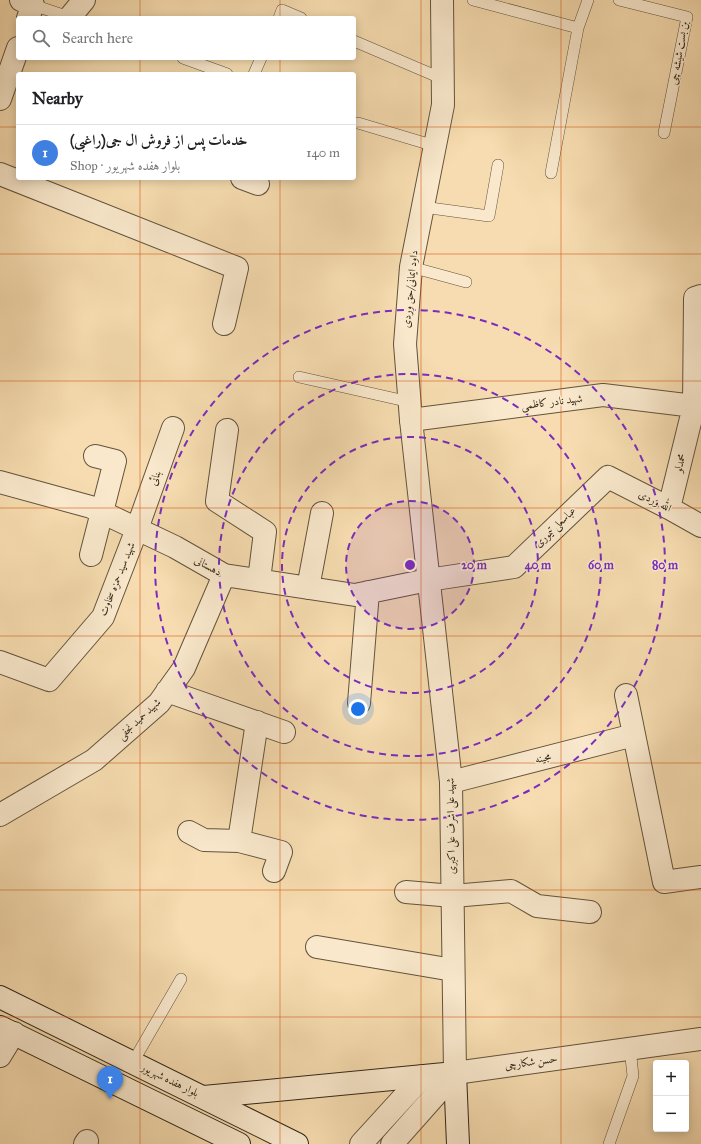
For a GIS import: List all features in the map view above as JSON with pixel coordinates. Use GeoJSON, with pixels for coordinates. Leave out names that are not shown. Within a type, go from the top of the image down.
{"type":"FeatureCollection","features":[{"type":"Feature","properties":{"kind":"street"},"geometry":{"type":"LineString","coordinates":[[72,16],[84,0]]}},
{"type":"Feature","properties":{"kind":"street","name":"داود ایمانی/حق وردی"},"geometry":{"type":"LineString","coordinates":[[428,580],[410,411],[405,344],[411,266],[443,105],[442,0]]}},
{"type":"Feature","properties":{"kind":"street"},"geometry":{"type":"LineString","coordinates":[[0,99],[16,54]]}},
{"type":"Feature","properties":{"kind":"street"},"geometry":{"type":"LineString","coordinates":[[0,174],[237,268],[224,324]]}},
{"type":"Feature","properties":{"kind":"street","name":"محمدلو"},"geometry":{"type":"LineString","coordinates":[[669,508],[694,406],[698,297]]}},
{"type":"Feature","properties":{"kind":"street","name":"شهید نادر کاظمی"},"geometry":{"type":"LineString","coordinates":[[410,411],[602,396],[694,406]]}},
{"type":"Feature","properties":{"kind":"street","name":"بنائی"},"geometry":{"type":"LineString","coordinates":[[137,529],[173,428]]}},
{"type":"Feature","properties":{"kind":"street"},"geometry":{"type":"LineString","coordinates":[[227,430],[217,501],[265,532],[258,580]]}},
{"type":"Feature","properties":{"kind":"street"},"geometry":{"type":"LineString","coordinates":[[92,555],[115,461],[95,456]]}},
{"type":"Feature","properties":{"kind":"street","name":"الله وردی"},"geometry":{"type":"LineString","coordinates":[[608,477],[701,526]]}},
{"type":"Feature","properties":{"kind":"street","name":"عباسعلی تیموری"},"geometry":{"type":"LineString","coordinates":[[428,580],[514,567],[608,477]]}},
{"type":"Feature","properties":{"kind":"street","name":"دهستانی"},"geometry":{"type":"LineString","coordinates":[[0,482],[91,507],[175,547],[224,575],[355,595],[428,580]]}},
{"type":"Feature","properties":{"kind":"street"},"geometry":{"type":"LineString","coordinates":[[308,588],[322,513]]}},
{"type":"Feature","properties":{"kind":"street","name":"شهید سید حمزه سخاوت"},"geometry":{"type":"LineString","coordinates":[[0,662],[49,680],[103,617],[137,529]]}},
{"type":"Feature","properties":{"kind":"street","name":"شهید حمید نجفی"},"geometry":{"type":"LineString","coordinates":[[0,815],[94,760],[159,703],[184,668],[224,575]]}},
{"type":"Feature","properties":{"kind":"street","name":"شهید علی اشرف علی اکبری"},"geometry":{"type":"LineString","coordinates":[[428,580],[451,782],[453,970],[458,1144]]}},
{"type":"Feature","properties":{"kind":"street"},"geometry":{"type":"LineString","coordinates":[[359,703],[368,592]]}},
{"type":"Feature","properties":{"kind":"street"},"geometry":{"type":"LineString","coordinates":[[167,691],[284,732]]}},
{"type":"Feature","properties":{"kind":"street"},"geometry":{"type":"LineString","coordinates":[[626,695],[664,882],[701,877]]}},
{"type":"Feature","properties":{"kind":"street"},"geometry":{"type":"LineString","coordinates":[[239,840],[256,722]]}},
{"type":"Feature","properties":{"kind":"street","name":"مجینه"},"geometry":{"type":"LineString","coordinates":[[451,782],[634,735]]}},
{"type":"Feature","properties":{"kind":"street"},"geometry":{"type":"LineString","coordinates":[[188,832],[204,840],[239,840],[281,852],[274,871]]}},
{"type":"Feature","properties":{"kind":"street"},"geometry":{"type":"LineString","coordinates":[[406,892],[453,896],[511,892],[537,906],[590,912]]}},
{"type":"Feature","properties":{"kind":"street"},"geometry":{"type":"LineString","coordinates":[[317,947],[453,970]]}},
{"type":"Feature","properties":{"kind":"street","name":"بلوار هفده شهریور"},"geometry":{"type":"LineString","coordinates":[[0,997],[297,1144]]}},
{"type":"Feature","properties":{"kind":"street"},"geometry":{"type":"LineString","coordinates":[[0,1056],[7,1030],[232,1142]]}},
{"type":"Feature","properties":{"kind":"street","name":"حسن شکارچی"},"geometry":{"type":"LineString","coordinates":[[204,1097],[455,1073],[701,1039]]}},
{"type":"Feature","properties":{"kind":"street"},"geometry":{"type":"LineString","coordinates":[[392,1144],[455,1073]]}},
{"type":"Feature","properties":{"kind":"street"},"geometry":{"type":"LineString","coordinates":[[361,1144],[423,1076]]}},
{"type":"Feature","properties":{"kind":"lane"},"geometry":{"type":"LineString","coordinates":[[473,0],[487,2],[578,28]]}},
{"type":"Feature","properties":{"kind":"lane"},"geometry":{"type":"LineString","coordinates":[[551,173],[578,28],[588,0]]}},
{"type":"Feature","properties":{"kind":"lane","name":"بن بست شیشه چی"},"geometry":{"type":"LineString","coordinates":[[619,0],[687,17],[664,133]]}},
{"type":"Feature","properties":{"kind":"lane"},"geometry":{"type":"LineString","coordinates":[[28,8],[62,16]]}},
{"type":"Feature","properties":{"kind":"lane"},"geometry":{"type":"LineString","coordinates":[[280,16],[282,10],[296,16]]}},
{"type":"Feature","properties":{"kind":"lane"},"geometry":{"type":"LineString","coordinates":[[356,42],[443,79]]}},
{"type":"Feature","properties":{"kind":"lane"},"geometry":{"type":"LineString","coordinates":[[188,60],[222,72]]}},
{"type":"Feature","properties":{"kind":"lane"},"geometry":{"type":"LineString","coordinates":[[255,72],[260,60]]}},
{"type":"Feature","properties":{"kind":"lane"},"geometry":{"type":"LineString","coordinates":[[358,123],[435,146]]}},
{"type":"Feature","properties":{"kind":"lane"},"geometry":{"type":"LineString","coordinates":[[423,207],[489,216],[498,165]]}},
{"type":"Feature","properties":{"kind":"lane"},"geometry":{"type":"LineString","coordinates":[[411,266],[466,282]]}},
{"type":"Feature","properties":{"kind":"lane"},"geometry":{"type":"LineString","coordinates":[[299,378],[410,411]]}},
{"type":"Feature","properties":{"kind":"lane"},"geometry":{"type":"LineString","coordinates":[[133,1062],[181,979]]}},
{"type":"Feature","properties":{"kind":"lane"},"geometry":{"type":"LineString","coordinates":[[609,1144],[615,1132],[633,1076],[630,1048]]}},
{"type":"Feature","properties":{"kind":"place","name":"خدمات پس از فروش ال جی(راغبی)"},"geometry":{"type":"Point","coordinates":[110,1099]}}]}
